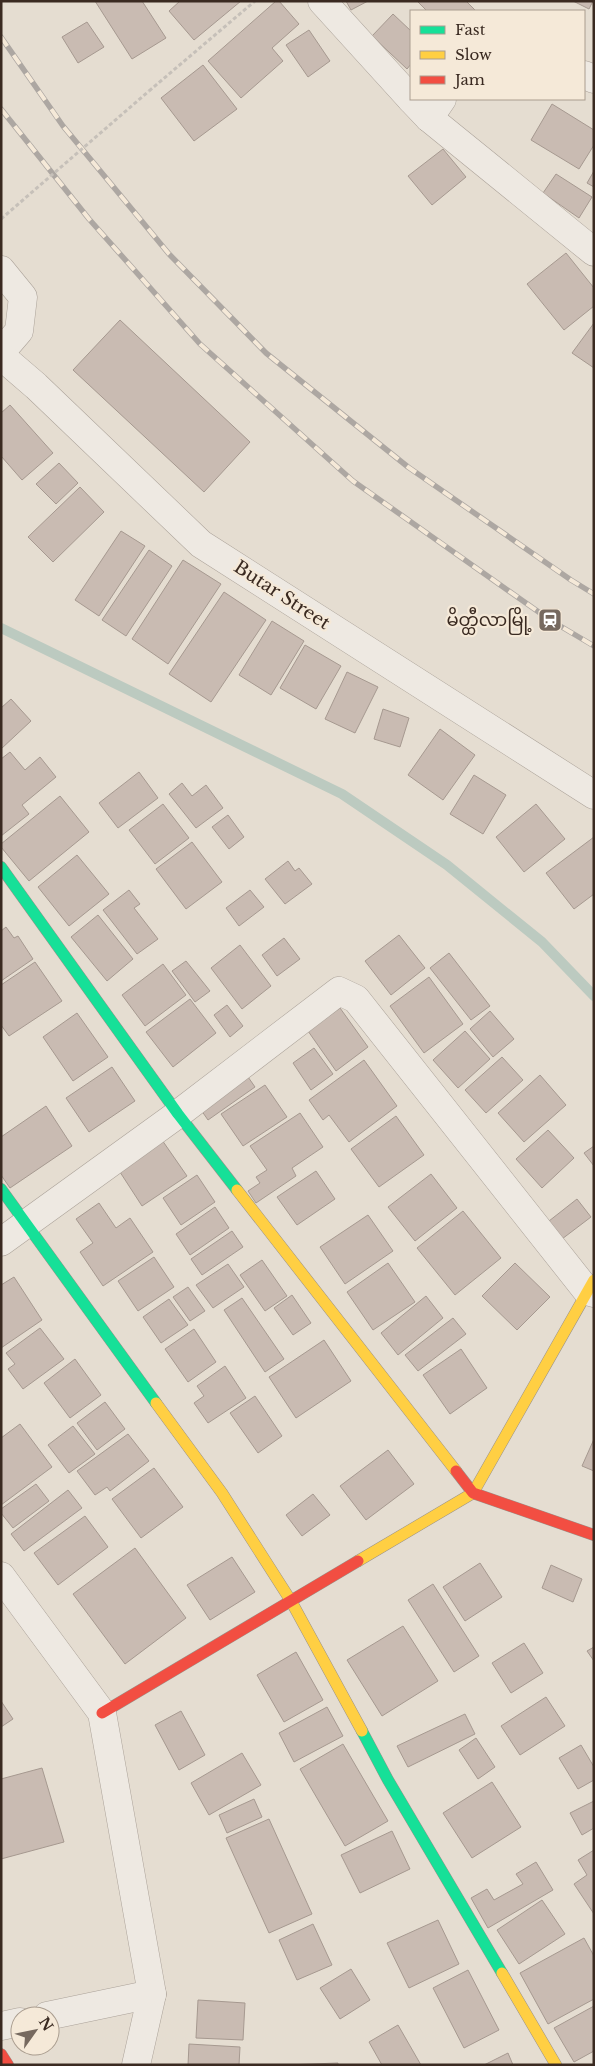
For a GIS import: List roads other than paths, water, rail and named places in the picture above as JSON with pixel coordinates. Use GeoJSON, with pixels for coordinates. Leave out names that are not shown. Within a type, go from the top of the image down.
{"type":"FeatureCollection","features":[{"type":"Feature","properties":{"kind":"main road"},"geometry":{"type":"LineString","coordinates":[[1,867],[178,1114],[472,1493],[594,1535]]}},
{"type":"Feature","properties":{"kind":"main road"},"geometry":{"type":"LineString","coordinates":[[1,1189],[222,1493],[291,1601],[388,1780],[556,2065]]}},
{"type":"Feature","properties":{"kind":"main road"},"geometry":{"type":"LineString","coordinates":[[102,1713],[472,1493],[591,1288]]}},
{"type":"Feature","properties":{"kind":"main road"},"geometry":{"type":"LineString","coordinates":[[1,2054],[8,2065]]}},
{"type":"Feature","properties":{"kind":"street"},"geometry":{"type":"LineString","coordinates":[[322,1],[410,90]]}},
{"type":"Feature","properties":{"kind":"street"},"geometry":{"type":"LineString","coordinates":[[423,103],[594,252]]}},
{"type":"Feature","properties":{"kind":"street"},"geometry":{"type":"LineString","coordinates":[[1,270],[23,298],[19,331],[1,352]]}},
{"type":"Feature","properties":{"kind":"street","name":"Butar Street"},"geometry":{"type":"LineString","coordinates":[[1,356],[36,386],[201,544],[594,795]]}},
{"type":"Feature","properties":{"kind":"street"},"geometry":{"type":"LineString","coordinates":[[1,1242],[178,1114],[339,991],[356,1000],[591,1288]]}},
{"type":"Feature","properties":{"kind":"street"},"geometry":{"type":"LineString","coordinates":[[1,1576],[102,1713],[152,1994],[136,2065]]}},
{"type":"Feature","properties":{"kind":"street"},"geometry":{"type":"LineString","coordinates":[[60,2013],[152,1994]]}},
{"type":"Feature","properties":{"kind":"waterway"},"geometry":{"type":"LineString","coordinates":[[1,628],[342,794],[447,865],[542,942],[594,996]]}},
{"type":"Feature","properties":{"kind":"railway"},"geometry":{"type":"LineString","coordinates":[[1,37],[63,126],[169,254],[266,353],[408,467],[594,594]]}},
{"type":"Feature","properties":{"kind":"railway"},"geometry":{"type":"LineString","coordinates":[[1,109],[89,219],[200,344],[353,481],[550,620],[594,646]]}},
{"type":"Feature","properties":{"kind":"place","name":"မိတ္ထီလာမြို့"},"geometry":{"type":"Point","coordinates":[550,620]}}]}
